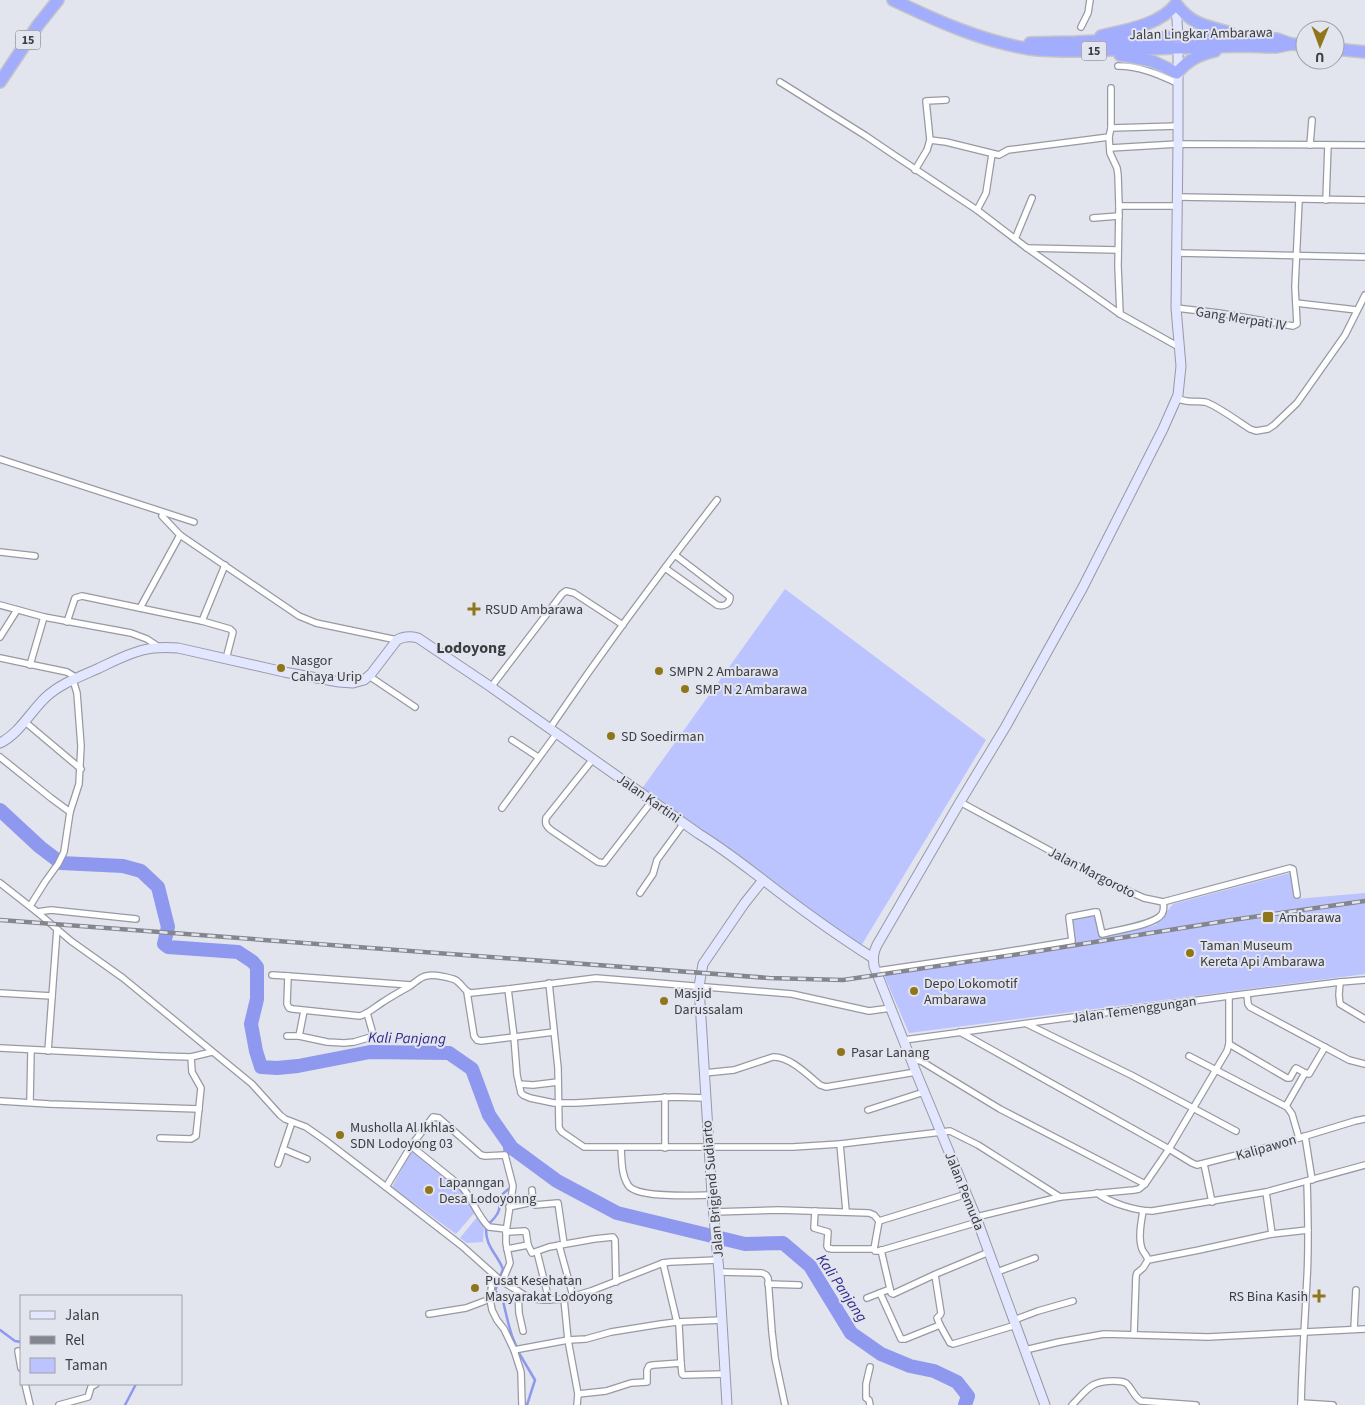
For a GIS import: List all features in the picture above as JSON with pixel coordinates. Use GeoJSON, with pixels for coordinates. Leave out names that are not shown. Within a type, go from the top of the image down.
{"type":"FeatureCollection","features":[{"type":"Feature","properties":{"kind":"highway","name":"15"},"geometry":{"type":"LineString","coordinates":[[0,82],[38,25],[58,0]]}},
{"type":"Feature","properties":{"kind":"highway","name":"Jalan Lingkar Ambarawa"},"geometry":{"type":"LineString","coordinates":[[893,0],[969,34],[1011,45],[1031,43],[1076,47],[1178,42],[1242,42],[1277,39],[1295,44]]}},
{"type":"Feature","properties":{"kind":"highway"},"geometry":{"type":"LineString","coordinates":[[1076,47],[1164,17],[1176,2],[1184,15],[1193,21],[1242,42]]}},
{"type":"Feature","properties":{"kind":"highway"},"geometry":{"type":"LineString","coordinates":[[1076,47],[1152,61],[1177,78],[1184,64],[1195,57],[1242,42]]}},
{"type":"Feature","properties":{"kind":"highway"},"geometry":{"type":"LineString","coordinates":[[1345,50],[1365,52]]}},
{"type":"Feature","properties":{"kind":"street"},"geometry":{"type":"LineString","coordinates":[[1082,26],[1088,13],[1090,0]]}},
{"type":"Feature","properties":{"kind":"street"},"geometry":{"type":"LineString","coordinates":[[873,958],[877,945],[1006,726],[1083,587],[1155,447],[1177,398],[1180,378],[1176,308],[1178,42],[1176,2]]}},
{"type":"Feature","properties":{"kind":"street"},"geometry":{"type":"LineString","coordinates":[[1118,66],[1130,66],[1177,78]]}},
{"type":"Feature","properties":{"kind":"street"},"geometry":{"type":"LineString","coordinates":[[780,82],[866,136],[977,210],[1120,314],[1179,347]]}},
{"type":"Feature","properties":{"kind":"street"},"geometry":{"type":"LineString","coordinates":[[1111,88],[1112,128],[1109,137],[1111,158],[1117,168],[1118,175],[1120,314]]}},
{"type":"Feature","properties":{"kind":"street"},"geometry":{"type":"LineString","coordinates":[[915,170],[927,150],[930,140],[926,101],[946,100]]}},
{"type":"Feature","properties":{"kind":"street"},"geometry":{"type":"LineString","coordinates":[[1310,145],[1312,120]]}},
{"type":"Feature","properties":{"kind":"street"},"geometry":{"type":"LineString","coordinates":[[1112,128],[1178,126]]}},
{"type":"Feature","properties":{"kind":"street"},"geometry":{"type":"LineString","coordinates":[[930,140],[1001,155],[1008,150],[1109,137]]}},
{"type":"Feature","properties":{"kind":"street"},"geometry":{"type":"LineString","coordinates":[[1110,148],[1178,144],[1365,145]]}},
{"type":"Feature","properties":{"kind":"street"},"geometry":{"type":"LineString","coordinates":[[1326,200],[1328,145]]}},
{"type":"Feature","properties":{"kind":"street"},"geometry":{"type":"LineString","coordinates":[[977,210],[986,193],[992,154]]}},
{"type":"Feature","properties":{"kind":"street"},"geometry":{"type":"LineString","coordinates":[[1015,239],[1032,198]]}},
{"type":"Feature","properties":{"kind":"street","name":"Gang Merpati IV"},"geometry":{"type":"LineString","coordinates":[[1176,308],[1293,326],[1297,324],[1296,256],[1299,200]]}},
{"type":"Feature","properties":{"kind":"street"},"geometry":{"type":"LineString","coordinates":[[1119,206],[1177,202],[1365,200]]}},
{"type":"Feature","properties":{"kind":"street"},"geometry":{"type":"LineString","coordinates":[[1093,218],[1119,216]]}},
{"type":"Feature","properties":{"kind":"street"},"geometry":{"type":"LineString","coordinates":[[1027,248],[1118,250]]}},
{"type":"Feature","properties":{"kind":"street"},"geometry":{"type":"LineString","coordinates":[[1177,253],[1365,257]]}},
{"type":"Feature","properties":{"kind":"street"},"geometry":{"type":"LineString","coordinates":[[1177,398],[1187,402],[1208,404],[1250,429],[1256,431],[1268,429],[1297,403],[1345,335],[1365,295]]}},
{"type":"Feature","properties":{"kind":"street"},"geometry":{"type":"LineString","coordinates":[[1296,303],[1358,310]]}},
{"type":"Feature","properties":{"kind":"street"},"geometry":{"type":"LineString","coordinates":[[0,459],[194,522]]}},
{"type":"Feature","properties":{"kind":"street"},"geometry":{"type":"LineString","coordinates":[[502,808],[538,757],[575,692],[675,554],[717,500]]}},
{"type":"Feature","properties":{"kind":"street"},"geometry":{"type":"LineString","coordinates":[[0,744],[47,696],[62,685],[143,649],[160,647],[178,648],[339,682],[353,683],[364,680],[369,676],[396,640],[316,623],[299,616],[180,535],[162,516]]}},
{"type":"Feature","properties":{"kind":"street"},"geometry":{"type":"LineString","coordinates":[[140,608],[180,535]]}},
{"type":"Feature","properties":{"kind":"street"},"geometry":{"type":"LineString","coordinates":[[0,552],[35,556]]}},
{"type":"Feature","properties":{"kind":"street"},"geometry":{"type":"LineString","coordinates":[[665,568],[717,604],[722,606],[729,603],[730,596],[675,554]]}},
{"type":"Feature","properties":{"kind":"street"},"geometry":{"type":"LineString","coordinates":[[202,621],[225,565]]}},
{"type":"Feature","properties":{"kind":"street"},"geometry":{"type":"LineString","coordinates":[[491,686],[556,601],[566,591],[574,593],[623,625]]}},
{"type":"Feature","properties":{"kind":"street"},"geometry":{"type":"LineString","coordinates":[[67,622],[75,598],[78,596],[202,621],[230,629],[233,632],[226,659]]}},
{"type":"Feature","properties":{"kind":"street"},"geometry":{"type":"LineString","coordinates":[[0,606],[44,618],[131,633],[147,639],[160,647]]}},
{"type":"Feature","properties":{"kind":"street"},"geometry":{"type":"LineString","coordinates":[[0,637],[17,610]]}},
{"type":"Feature","properties":{"kind":"street"},"geometry":{"type":"LineString","coordinates":[[30,665],[44,618]]}},
{"type":"Feature","properties":{"kind":"street","name":"Jalan Kartini"},"geometry":{"type":"LineString","coordinates":[[396,640],[411,636],[423,640],[724,849],[763,880],[873,958]]}},
{"type":"Feature","properties":{"kind":"street"},"geometry":{"type":"LineString","coordinates":[[0,658],[67,672],[75,679],[77,693],[81,769],[79,784],[70,812],[64,852],[30,906]]}},
{"type":"Feature","properties":{"kind":"street"},"geometry":{"type":"LineString","coordinates":[[369,676],[415,707]]}},
{"type":"Feature","properties":{"kind":"street"},"geometry":{"type":"LineString","coordinates":[[24,721],[81,769]]}},
{"type":"Feature","properties":{"kind":"street"},"geometry":{"type":"LineString","coordinates":[[512,740],[538,757]]}},
{"type":"Feature","properties":{"kind":"street"},"geometry":{"type":"LineString","coordinates":[[0,757],[70,812]]}},
{"type":"Feature","properties":{"kind":"street"},"geometry":{"type":"LineString","coordinates":[[593,759],[546,818],[546,827],[598,862],[604,863],[652,800]]}},
{"type":"Feature","properties":{"kind":"street","name":"Jalan Margoroto"},"geometry":{"type":"LineString","coordinates":[[960,802],[1108,882],[1144,898],[1163,902],[1290,868],[1293,869],[1297,896]]}},
{"type":"Feature","properties":{"kind":"street"},"geometry":{"type":"LineString","coordinates":[[640,893],[653,874],[657,860],[684,823]]}},
{"type":"Feature","properties":{"kind":"street","name":"Jalan Brigjend Sudiarto"},"geometry":{"type":"LineString","coordinates":[[727,1405],[699,986],[703,964],[744,904],[763,880]]}},
{"type":"Feature","properties":{"kind":"street"},"geometry":{"type":"LineString","coordinates":[[0,883],[71,941],[122,978],[252,1084],[285,1119],[306,1128],[326,1141],[462,1246],[498,1279],[518,1291],[535,1299],[564,1298],[616,1282],[670,1262],[718,1260]]}},
{"type":"Feature","properties":{"kind":"street"},"geometry":{"type":"LineString","coordinates":[[878,975],[1072,941],[1069,917],[1097,912],[1102,934],[1155,921],[1164,910],[1163,902]]}},
{"type":"Feature","properties":{"kind":"street"},"geometry":{"type":"LineString","coordinates":[[37,912],[51,910],[136,919]]}},
{"type":"Feature","properties":{"kind":"street"},"geometry":{"type":"LineString","coordinates":[[48,1051],[58,929]]}},
{"type":"Feature","properties":{"kind":"street","name":"Jalan Pemuda"},"geometry":{"type":"LineString","coordinates":[[873,958],[916,1072],[967,1194],[1045,1405]]}},
{"type":"Feature","properties":{"kind":"street"},"geometry":{"type":"LineString","coordinates":[[272,975],[411,985]]}},
{"type":"Feature","properties":{"kind":"street"},"geometry":{"type":"LineString","coordinates":[[288,976],[287,1004],[289,1008],[349,1016],[360,1016],[367,1013],[425,976],[454,979],[467,992],[474,1036],[481,1041],[554,1032]]}},
{"type":"Feature","properties":{"kind":"street"},"geometry":{"type":"LineString","coordinates":[[467,992],[474,993],[596,978],[792,994],[869,1011],[891,1008]]}},
{"type":"Feature","properties":{"kind":"street","name":"Jalan Temenggungan"},"geometry":{"type":"LineString","coordinates":[[904,1040],[1229,996],[1365,980]]}},
{"type":"Feature","properties":{"kind":"street"},"geometry":{"type":"LineString","coordinates":[[1340,982],[1339,995],[1342,1007],[1365,1019]]}},
{"type":"Feature","properties":{"kind":"street"},"geometry":{"type":"LineString","coordinates":[[549,983],[558,1082],[558,1124],[562,1132],[584,1147],[793,1147],[840,1144],[950,1131],[978,1145],[1060,1197]]}},
{"type":"Feature","properties":{"kind":"street"},"geometry":{"type":"LineString","coordinates":[[508,988],[517,1076],[522,1095],[559,1103],[674,1096],[705,1098]]}},
{"type":"Feature","properties":{"kind":"street"},"geometry":{"type":"LineString","coordinates":[[0,993],[52,996]]}},
{"type":"Feature","properties":{"kind":"street"},"geometry":{"type":"LineString","coordinates":[[1247,994],[1250,1006],[1349,1060],[1365,1064]]}},
{"type":"Feature","properties":{"kind":"street"},"geometry":{"type":"LineString","coordinates":[[815,1211],[814,1228],[828,1232],[828,1248],[874,1249],[875,1251],[1060,1197],[1138,1189],[1144,1184],[1169,1149],[1228,1051],[1229,996]]}},
{"type":"Feature","properties":{"kind":"street"},"geometry":{"type":"LineString","coordinates":[[300,1036],[304,1010]]}},
{"type":"Feature","properties":{"kind":"street"},"geometry":{"type":"LineString","coordinates":[[288,1036],[300,1036],[336,1043],[354,1042],[371,1037],[374,1034],[367,1013]]}},
{"type":"Feature","properties":{"kind":"street"},"geometry":{"type":"LineString","coordinates":[[1027,1024],[1236,1131]]}},
{"type":"Feature","properties":{"kind":"street"},"geometry":{"type":"LineString","coordinates":[[960,1032],[1169,1149],[1192,1164],[1204,1164],[1212,1202]]}},
{"type":"Feature","properties":{"kind":"street"},"geometry":{"type":"LineString","coordinates":[[1229,1044],[1287,1078],[1290,1078],[1296,1068],[1309,1074],[1326,1047]]}},
{"type":"Feature","properties":{"kind":"street"},"geometry":{"type":"LineString","coordinates":[[0,1048],[191,1057],[212,1052]]}},
{"type":"Feature","properties":{"kind":"street"},"geometry":{"type":"LineString","coordinates":[[30,1102],[31,1050]]}},
{"type":"Feature","properties":{"kind":"street"},"geometry":{"type":"LineString","coordinates":[[704,1073],[734,1070],[779,1056],[786,1059],[820,1085],[826,1086],[916,1072]]}},
{"type":"Feature","properties":{"kind":"street"},"geometry":{"type":"LineString","coordinates":[[1189,1056],[1286,1106],[1290,1110],[1302,1137],[1310,1180],[1301,1404],[1333,1405]]}},
{"type":"Feature","properties":{"kind":"street"},"geometry":{"type":"LineString","coordinates":[[160,1138],[191,1139],[196,1136],[201,1088],[192,1072],[191,1057]]}},
{"type":"Feature","properties":{"kind":"street"},"geometry":{"type":"LineString","coordinates":[[912,1059],[921,1061],[1000,1109],[1144,1184]]}},
{"type":"Feature","properties":{"kind":"street"},"geometry":{"type":"LineString","coordinates":[[1286,1106],[1305,1073]]}},
{"type":"Feature","properties":{"kind":"street"},"geometry":{"type":"LineString","coordinates":[[519,1084],[533,1085],[558,1082]]}},
{"type":"Feature","properties":{"kind":"street"},"geometry":{"type":"LineString","coordinates":[[868,1110],[924,1092]]}},
{"type":"Feature","properties":{"kind":"street"},"geometry":{"type":"LineString","coordinates":[[665,1098],[665,1148]]}},
{"type":"Feature","properties":{"kind":"street"},"geometry":{"type":"LineString","coordinates":[[0,1101],[199,1109]]}},
{"type":"Feature","properties":{"kind":"street"},"geometry":{"type":"LineString","coordinates":[[386,1186],[410,1146],[432,1118],[436,1117],[481,1155],[505,1155],[513,1186],[506,1230],[506,1243],[510,1263],[498,1279],[490,1299],[494,1316],[504,1329],[514,1350],[521,1372],[522,1405]]}},
{"type":"Feature","properties":{"kind":"street","name":"Kalipawon"},"geometry":{"type":"LineString","coordinates":[[1204,1164],[1365,1119]]}},
{"type":"Feature","properties":{"kind":"street"},"geometry":{"type":"LineString","coordinates":[[278,1164],[292,1122]]}},
{"type":"Feature","properties":{"kind":"street"},"geometry":{"type":"LineString","coordinates":[[840,1144],[846,1211]]}},
{"type":"Feature","properties":{"kind":"street"},"geometry":{"type":"LineString","coordinates":[[410,1146],[468,1193],[484,1222],[489,1227],[525,1231],[532,1253],[549,1247],[594,1239],[613,1238],[615,1240],[616,1282]]}},
{"type":"Feature","properties":{"kind":"street"},"geometry":{"type":"LineString","coordinates":[[621,1148],[622,1168],[630,1188],[656,1195],[712,1195]]}},
{"type":"Feature","properties":{"kind":"street"},"geometry":{"type":"LineString","coordinates":[[284,1149],[307,1159]]}},
{"type":"Feature","properties":{"kind":"street"},"geometry":{"type":"LineString","coordinates":[[1097,1193],[1105,1199],[1143,1211],[1152,1211],[1266,1192],[1365,1165]]}},
{"type":"Feature","properties":{"kind":"street"},"geometry":{"type":"LineString","coordinates":[[532,1190],[533,1202]]}},
{"type":"Feature","properties":{"kind":"street"},"geometry":{"type":"LineString","coordinates":[[1266,1192],[1272,1234]]}},
{"type":"Feature","properties":{"kind":"street"},"geometry":{"type":"LineString","coordinates":[[879,1221],[967,1194]]}},
{"type":"Feature","properties":{"kind":"street"},"geometry":{"type":"LineString","coordinates":[[510,1207],[533,1202],[536,1205],[558,1203],[561,1245],[573,1296]]}},
{"type":"Feature","properties":{"kind":"street"},"geometry":{"type":"LineString","coordinates":[[714,1216],[815,1211],[869,1213],[874,1215],[879,1221],[874,1249]]}},
{"type":"Feature","properties":{"kind":"street"},"geometry":{"type":"LineString","coordinates":[[1143,1211],[1140,1225],[1140,1240],[1148,1260]]}},
{"type":"Feature","properties":{"kind":"street"},"geometry":{"type":"LineString","coordinates":[[1134,1334],[1136,1276],[1148,1260],[1272,1234],[1308,1230]]}},
{"type":"Feature","properties":{"kind":"street"},"geometry":{"type":"LineString","coordinates":[[507,1249],[528,1244]]}},
{"type":"Feature","properties":{"kind":"street"},"geometry":{"type":"LineString","coordinates":[[881,1250],[890,1289],[893,1294],[989,1252]]}},
{"type":"Feature","properties":{"kind":"street"},"geometry":{"type":"LineString","coordinates":[[537,1252],[549,1300]]}},
{"type":"Feature","properties":{"kind":"street"},"geometry":{"type":"LineString","coordinates":[[997,1272],[1035,1258]]}},
{"type":"Feature","properties":{"kind":"street"},"geometry":{"type":"LineString","coordinates":[[663,1264],[676,1322],[679,1325],[682,1374],[725,1374]]}},
{"type":"Feature","properties":{"kind":"street"},"geometry":{"type":"LineString","coordinates":[[719,1272],[762,1273],[768,1278],[775,1358],[785,1405]]}},
{"type":"Feature","properties":{"kind":"street"},"geometry":{"type":"LineString","coordinates":[[935,1274],[941,1313],[937,1318],[952,1344],[1015,1323],[1038,1311],[1073,1301]]}},
{"type":"Feature","properties":{"kind":"street"},"geometry":{"type":"LineString","coordinates":[[768,1284],[800,1285]]}},
{"type":"Feature","properties":{"kind":"street"},"geometry":{"type":"LineString","coordinates":[[867,1298],[890,1289]]}},
{"type":"Feature","properties":{"kind":"street"},"geometry":{"type":"LineString","coordinates":[[1354,1329],[1356,1290]]}},
{"type":"Feature","properties":{"kind":"street"},"geometry":{"type":"LineString","coordinates":[[518,1291],[522,1331]]}},
{"type":"Feature","properties":{"kind":"street"},"geometry":{"type":"LineString","coordinates":[[880,1293],[901,1338],[905,1339],[940,1325]]}},
{"type":"Feature","properties":{"kind":"street"},"geometry":{"type":"LineString","coordinates":[[564,1298],[568,1340],[578,1394],[576,1405]]}},
{"type":"Feature","properties":{"kind":"street"},"geometry":{"type":"LineString","coordinates":[[429,1314],[466,1308],[490,1299]]}},
{"type":"Feature","properties":{"kind":"street"},"geometry":{"type":"LineString","coordinates":[[514,1350],[568,1340],[586,1339],[626,1329],[676,1322],[722,1320]]}},
{"type":"Feature","properties":{"kind":"street"},"geometry":{"type":"LineString","coordinates":[[1025,1350],[1094,1335],[1134,1334],[1208,1338],[1365,1329]]}},
{"type":"Feature","properties":{"kind":"street"},"geometry":{"type":"LineString","coordinates":[[18,1350],[20,1362]]}},
{"type":"Feature","properties":{"kind":"street"},"geometry":{"type":"LineString","coordinates":[[578,1394],[606,1391],[632,1383],[646,1382],[649,1366],[681,1363]]}},
{"type":"Feature","properties":{"kind":"street"},"geometry":{"type":"LineString","coordinates":[[870,1367],[866,1384],[866,1398],[869,1400],[870,1405]]}},
{"type":"Feature","properties":{"kind":"street"},"geometry":{"type":"LineString","coordinates":[[1072,1405],[1092,1385],[1103,1381],[1126,1383],[1137,1399],[1141,1401],[1196,1405]]}},
{"type":"Feature","properties":{"kind":"street"},"geometry":{"type":"LineString","coordinates":[[24,1385],[30,1405]]}},
{"type":"Feature","properties":{"kind":"street"},"geometry":{"type":"LineString","coordinates":[[59,1405],[88,1397],[91,1387],[94,1385]]}},
{"type":"Feature","properties":{"kind":"green space"},"geometry":{"type":"Polygon","coordinates":[[[785,589],[986,740],[861,946],[641,790],[785,589]]]}},
{"type":"Feature","properties":{"kind":"green space","name":"Taman Museum Kereta Api Ambarawa"},"geometry":{"type":"Polygon","coordinates":[[[1290,873],[1296,899],[1365,893],[1365,974],[909,1033],[883,973],[1074,943],[1070,918],[1096,913],[1101,937],[1156,925],[1173,904],[1290,873]]]}},
{"type":"Feature","properties":{"kind":"green space","name":"Lapanngan Desa Lodoyonng"},"geometry":{"type":"Polygon","coordinates":[[[412,1150],[465,1194],[476,1211],[456,1234],[392,1187],[412,1150]]]}},
{"type":"Feature","properties":{"kind":"green space"},"geometry":{"type":"Polygon","coordinates":[[[478,1216],[484,1227],[483,1242],[467,1243],[460,1238],[478,1216]]]}},
{"type":"Feature","properties":{"kind":"waterway","name":"Kali Panjang"},"geometry":{"type":"LineString","coordinates":[[0,810],[40,847],[61,863],[123,866],[141,871],[158,887],[168,927],[164,944],[168,947],[238,952],[253,962],[257,967],[257,999],[251,1024],[261,1067],[298,1066],[370,1052],[449,1053],[472,1069],[489,1115],[512,1148],[557,1181],[617,1213],[745,1244],[783,1243],[810,1266],[851,1333],[881,1354],[910,1366],[934,1371],[957,1382],[968,1396],[965,1405]]}},
{"type":"Feature","properties":{"kind":"waterway"},"geometry":{"type":"LineString","coordinates":[[505,1155],[504,1145],[506,1139]]}},
{"type":"Feature","properties":{"kind":"waterway"},"geometry":{"type":"LineString","coordinates":[[511,1187],[502,1195],[498,1213],[486,1226],[486,1233],[489,1244],[503,1269],[495,1291],[502,1297],[512,1336],[519,1353],[535,1380],[527,1405]]}},
{"type":"Feature","properties":{"kind":"waterway"},"geometry":{"type":"LineString","coordinates":[[0,1330],[15,1341],[20,1342]]}},
{"type":"Feature","properties":{"kind":"waterway"},"geometry":{"type":"LineString","coordinates":[[125,1405],[135,1385]]}},
{"type":"Feature","properties":{"kind":"railway"},"geometry":{"type":"LineString","coordinates":[[0,920],[769,978],[843,980],[1365,901]]}},
{"type":"Feature","properties":{"kind":"place","name":"RSUD Ambarawa"},"geometry":{"type":"Point","coordinates":[474,609]}},
{"type":"Feature","properties":{"kind":"place","name":"Nasgor Cahaya Urip"},"geometry":{"type":"Point","coordinates":[281,668]}},
{"type":"Feature","properties":{"kind":"place","name":"SMPN 2 Ambarawa"},"geometry":{"type":"Point","coordinates":[659,671]}},
{"type":"Feature","properties":{"kind":"place","name":"SMP N 2 Ambarawa"},"geometry":{"type":"Point","coordinates":[685,689]}},
{"type":"Feature","properties":{"kind":"place","name":"SD Soedirman"},"geometry":{"type":"Point","coordinates":[611,736]}},
{"type":"Feature","properties":{"kind":"place","name":"Ambarawa"},"geometry":{"type":"Point","coordinates":[1268,917]}},
{"type":"Feature","properties":{"kind":"place","name":"Taman Museum Kereta Api Ambarawa"},"geometry":{"type":"Point","coordinates":[1190,953]}},
{"type":"Feature","properties":{"kind":"place","name":"Depo Lokomotif Ambarawa"},"geometry":{"type":"Point","coordinates":[914,991]}},
{"type":"Feature","properties":{"kind":"place","name":"Masjid Darussalam"},"geometry":{"type":"Point","coordinates":[664,1001]}},
{"type":"Feature","properties":{"kind":"place","name":"Pasar Lanang"},"geometry":{"type":"Point","coordinates":[841,1052]}},
{"type":"Feature","properties":{"kind":"place","name":"Musholla Al Ikhlas SDN Lodoyong 03"},"geometry":{"type":"Point","coordinates":[340,1135]}},
{"type":"Feature","properties":{"kind":"place","name":"Lapanngan Desa Lodoyonng"},"geometry":{"type":"Point","coordinates":[429,1190]}},
{"type":"Feature","properties":{"kind":"place","name":"Pusat Kesehatan Masyarakat Lodoyong"},"geometry":{"type":"Point","coordinates":[475,1288]}},
{"type":"Feature","properties":{"kind":"place","name":"RS Bina Kasih"},"geometry":{"type":"Point","coordinates":[1319,1296]}},
{"type":"Feature","properties":{"kind":"district","name":"Lodoyong"},"geometry":{"type":"Point","coordinates":[471,647]}}]}
